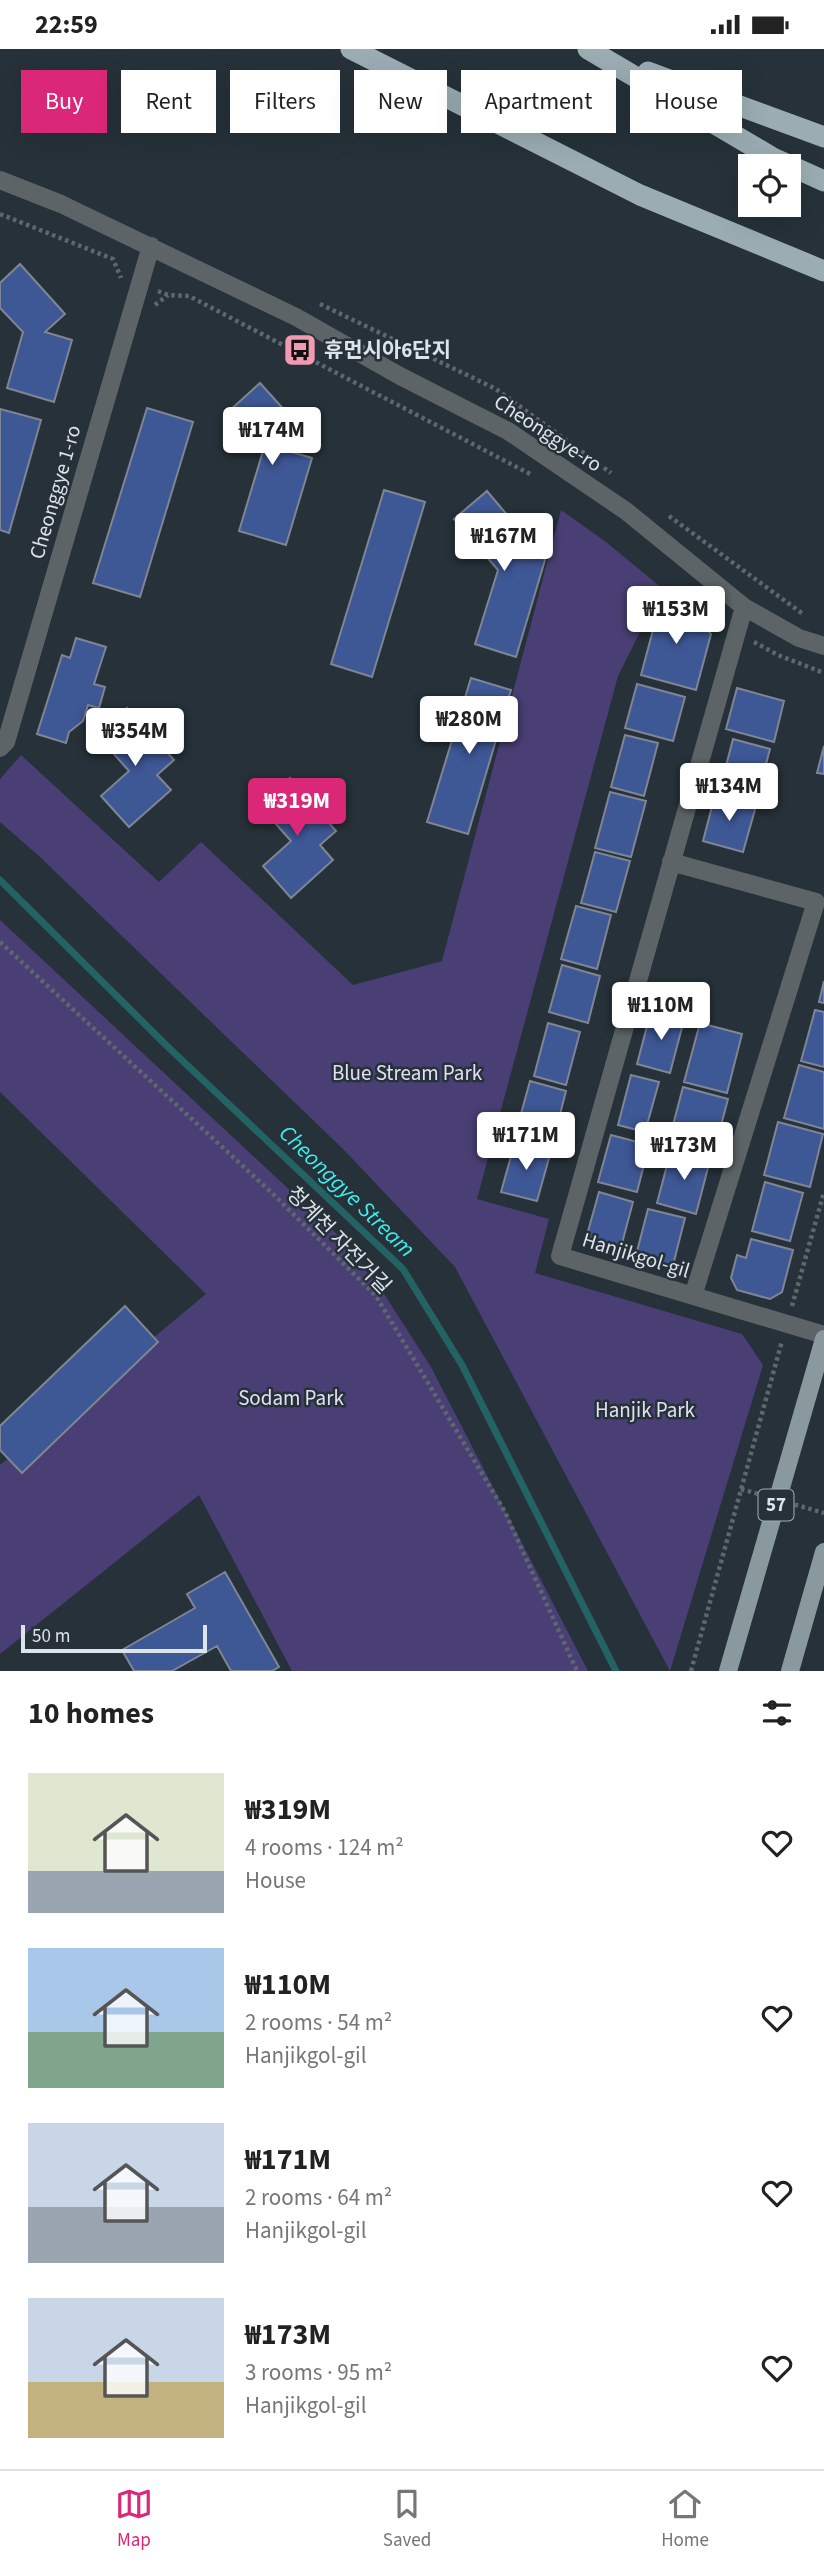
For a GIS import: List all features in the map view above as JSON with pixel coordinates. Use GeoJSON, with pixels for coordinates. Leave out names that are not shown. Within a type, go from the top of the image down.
{"type":"FeatureCollection","features":[{"type":"Feature","properties":{"kind":"highway"},"geometry":{"type":"LineString","coordinates":[[351,49],[640,195],[824,271]]}},
{"type":"Feature","properties":{"kind":"highway"},"geometry":{"type":"LineString","coordinates":[[594,52],[824,137]]}},
{"type":"Feature","properties":{"kind":"highway"},"geometry":{"type":"LineString","coordinates":[[594,52],[772,157],[824,181]]}},
{"type":"Feature","properties":{"kind":"main road","name":"57"},"geometry":{"type":"LineString","coordinates":[[728,1671],[824,1337]]}},
{"type":"Feature","properties":{"kind":"main road"},"geometry":{"type":"LineString","coordinates":[[790,1671],[824,1552]]}},
{"type":"Feature","properties":{"kind":"street","name":"Cheonggye-ro"},"geometry":{"type":"LineString","coordinates":[[0,180],[61,204],[296,317],[400,376],[508,431],[626,511],[744,607],[799,638],[824,646]]}},
{"type":"Feature","properties":{"kind":"street","name":"Cheonggye 1-ro"},"geometry":{"type":"LineString","coordinates":[[0,748],[6,742],[151,246]]}},
{"type":"Feature","properties":{"kind":"street","name":"Hanjikgol-gil"},"geometry":{"type":"LineString","coordinates":[[744,607],[560,1256],[824,1337]]}},
{"type":"Feature","properties":{"kind":"street"},"geometry":{"type":"LineString","coordinates":[[671,862],[816,902],[693,1296]]}},
{"type":"Feature","properties":{"kind":"path"},"geometry":{"type":"LineString","coordinates":[[0,214],[113,259],[118,277],[168,295],[189,296],[540,479]]}},
{"type":"Feature","properties":{"kind":"path"},"geometry":{"type":"LineString","coordinates":[[737,632],[778,655],[824,673]]}},
{"type":"Feature","properties":{"kind":"path","name":"청계천 자전거길"},"geometry":{"type":"LineString","coordinates":[[0,942],[272,1193],[376,1296],[505,1511],[577,1671]]}},
{"type":"Feature","properties":{"kind":"path"},"geometry":{"type":"LineString","coordinates":[[691,1671],[824,1192]]}},
{"type":"Feature","properties":{"kind":"path"},"geometry":{"type":"LineString","coordinates":[[741,1489],[824,1513]]}},
{"type":"Feature","properties":{"kind":"green space","name":"Blue Stream Park"},"geometry":{"type":"Polygon","coordinates":[[[561,510],[606,542],[662,588],[618,676],[477,1199],[549,1219],[535,1273],[742,1334],[763,1365],[670,1671],[455,1267],[345,1151],[39,856],[0,822],[0,779],[21,755],[159,882],[201,842],[353,985],[442,961],[561,510]]]}},
{"type":"Feature","properties":{"kind":"green space","name":"Sodam Park"},"geometry":{"type":"Polygon","coordinates":[[[0,920],[340,1237],[384,1294],[431,1367],[588,1671],[292,1671],[199,1495],[0,1654],[0,1465],[206,1294],[0,1092],[0,920]]]}},
{"type":"Feature","properties":{"kind":"building"},"geometry":{"type":"Polygon","coordinates":[[[20,264],[65,314],[45,332],[72,340],[54,402],[7,388],[23,332],[0,308],[0,283],[20,264]]]}},
{"type":"Feature","properties":{"kind":"building"},"geometry":{"type":"Polygon","coordinates":[[[260,383],[305,433],[285,450],[312,458],[286,545],[239,531],[263,451],[228,412],[260,383]]]}},
{"type":"Feature","properties":{"kind":"building"},"geometry":{"type":"Polygon","coordinates":[[[147,408],[193,422],[140,597],[93,583],[147,408]]]}},
{"type":"Feature","properties":{"kind":"building"},"geometry":{"type":"Polygon","coordinates":[[[0,409],[41,420],[9,533],[0,530],[0,409]]]}},
{"type":"Feature","properties":{"kind":"building"},"geometry":{"type":"Polygon","coordinates":[[[384,490],[425,502],[372,677],[331,664],[384,490]]]}},
{"type":"Feature","properties":{"kind":"building"},"geometry":{"type":"Polygon","coordinates":[[[487,491],[545,560],[516,657],[475,644],[498,570],[454,519],[487,491]]]}},
{"type":"Feature","properties":{"kind":"building"},"geometry":{"type":"Polygon","coordinates":[[[664,589],[711,634],[696,690],[641,675],[664,589]]]}},
{"type":"Feature","properties":{"kind":"building"},"geometry":{"type":"Polygon","coordinates":[[[76,638],[106,647],[94,684],[105,687],[99,708],[88,705],[83,721],[69,732],[66,743],[37,734],[62,655],[70,658],[76,638]]]}},
{"type":"Feature","properties":{"kind":"building"},"geometry":{"type":"Polygon","coordinates":[[[471,678],[511,690],[468,834],[427,822],[471,678]]]}},
{"type":"Feature","properties":{"kind":"building"},"geometry":{"type":"Polygon","coordinates":[[[637,684],[685,697],[673,741],[625,728],[637,684]]]}},
{"type":"Feature","properties":{"kind":"building"},"geometry":{"type":"Polygon","coordinates":[[[737,688],[784,701],[774,742],[726,729],[737,688]]]}},
{"type":"Feature","properties":{"kind":"building"},"geometry":{"type":"Polygon","coordinates":[[[127,708],[174,760],[157,775],[171,790],[129,827],[101,796],[129,771],[97,735],[127,708]]]}},
{"type":"Feature","properties":{"kind":"building"},"geometry":{"type":"Polygon","coordinates":[[[625,735],[658,743],[644,796],[611,787],[625,735]]]}},
{"type":"Feature","properties":{"kind":"building"},"geometry":{"type":"Polygon","coordinates":[[[733,739],[770,749],[757,798],[720,789],[733,739]]]}},
{"type":"Feature","properties":{"kind":"building"},"geometry":{"type":"Polygon","coordinates":[[[824,746],[824,774],[817,773],[824,746]]]}},
{"type":"Feature","properties":{"kind":"building"},"geometry":{"type":"Polygon","coordinates":[[[290,778],[336,831],[320,845],[333,860],[291,898],[263,866],[291,841],[259,805],[290,778]]]}},
{"type":"Feature","properties":{"kind":"building"},"geometry":{"type":"Polygon","coordinates":[[[610,792],[646,801],[631,857],[595,848],[610,792]]]}},
{"type":"Feature","properties":{"kind":"building"},"geometry":{"type":"Polygon","coordinates":[[[715,795],[756,806],[743,852],[703,841],[715,795]]]}},
{"type":"Feature","properties":{"kind":"building"},"geometry":{"type":"Polygon","coordinates":[[[595,852],[630,861],[616,912],[581,903],[595,852]]]}},
{"type":"Feature","properties":{"kind":"building"},"geometry":{"type":"Polygon","coordinates":[[[576,906],[611,915],[597,969],[561,959],[576,906]]]}},
{"type":"Feature","properties":{"kind":"building"},"geometry":{"type":"Polygon","coordinates":[[[562,965],[600,976],[588,1023],[549,1012],[562,965]]]}},
{"type":"Feature","properties":{"kind":"building"},"geometry":{"type":"Polygon","coordinates":[[[824,981],[824,1003],[819,1002],[824,981]]]}},
{"type":"Feature","properties":{"kind":"building"},"geometry":{"type":"Polygon","coordinates":[[[815,1010],[824,1012],[824,1067],[801,1061],[815,1010]]]}},
{"type":"Feature","properties":{"kind":"building"},"geometry":{"type":"Polygon","coordinates":[[[651,1011],[684,1020],[670,1073],[637,1064],[651,1011]]]}},
{"type":"Feature","properties":{"kind":"building"},"geometry":{"type":"Polygon","coordinates":[[[548,1023],[580,1032],[566,1085],[534,1076],[548,1023]]]}},
{"type":"Feature","properties":{"kind":"building"},"geometry":{"type":"Polygon","coordinates":[[[700,1023],[742,1034],[727,1093],[684,1082],[700,1023]]]}},
{"type":"Feature","properties":{"kind":"building"},"geometry":{"type":"Polygon","coordinates":[[[799,1065],[824,1072],[824,1129],[784,1118],[799,1065]]]}},
{"type":"Feature","properties":{"kind":"building"},"geometry":{"type":"Polygon","coordinates":[[[631,1075],[659,1082],[645,1132],[618,1125],[631,1075]]]}},
{"type":"Feature","properties":{"kind":"building"},"geometry":{"type":"Polygon","coordinates":[[[530,1081],[566,1091],[553,1142],[516,1132],[530,1081]]]}},
{"type":"Feature","properties":{"kind":"building"},"geometry":{"type":"Polygon","coordinates":[[[683,1087],[728,1099],[713,1156],[668,1144],[683,1087]]]}},
{"type":"Feature","properties":{"kind":"building"},"geometry":{"type":"Polygon","coordinates":[[[778,1122],[823,1134],[810,1187],[764,1175],[778,1122]]]}},
{"type":"Feature","properties":{"kind":"building"},"geometry":{"type":"Polygon","coordinates":[[[611,1135],[649,1145],[637,1192],[598,1182],[611,1135]]]}},
{"type":"Feature","properties":{"kind":"building"},"geometry":{"type":"Polygon","coordinates":[[[515,1142],[551,1151],[537,1201],[501,1192],[515,1142]]]}},
{"type":"Feature","properties":{"kind":"building"},"geometry":{"type":"Polygon","coordinates":[[[671,1150],[710,1160],[696,1214],[657,1203],[671,1150]]]}},
{"type":"Feature","properties":{"kind":"building"},"geometry":{"type":"Polygon","coordinates":[[[765,1182],[803,1193],[790,1241],[752,1231],[765,1182]]]}},
{"type":"Feature","properties":{"kind":"building"},"geometry":{"type":"Polygon","coordinates":[[[599,1192],[633,1202],[620,1251],[585,1242],[599,1192]]]}},
{"type":"Feature","properties":{"kind":"building"},"geometry":{"type":"Polygon","coordinates":[[[648,1209],[685,1218],[672,1269],[635,1259],[648,1209]]]}},
{"type":"Feature","properties":{"kind":"building"},"geometry":{"type":"Polygon","coordinates":[[[751,1239],[793,1250],[782,1292],[770,1299],[737,1290],[731,1278],[737,1255],[746,1258],[751,1239]]]}},
{"type":"Feature","properties":{"kind":"building"},"geometry":{"type":"Polygon","coordinates":[[[125,1306],[158,1342],[22,1473],[0,1450],[0,1426],[125,1306]]]}},
{"type":"Feature","properties":{"kind":"building"},"geometry":{"type":"Polygon","coordinates":[[[225,1572],[279,1667],[272,1671],[231,1671],[217,1646],[172,1671],[134,1671],[122,1650],[195,1608],[187,1594],[225,1572]]]}},
{"type":"Feature","properties":{"kind":"waterway","name":"Cheonggye Stream"},"geometry":{"type":"LineString","coordinates":[[0,880],[169,1048],[403,1269],[462,1365],[616,1671]]}},
{"type":"Feature","properties":{"kind":"place","name":"휴먼시아6단지"},"geometry":{"type":"Point","coordinates":[300,350]}},
{"type":"Feature","properties":{"kind":"park label","name":"Hanjik Park"},"geometry":{"type":"Point","coordinates":[645,1410]}}]}
